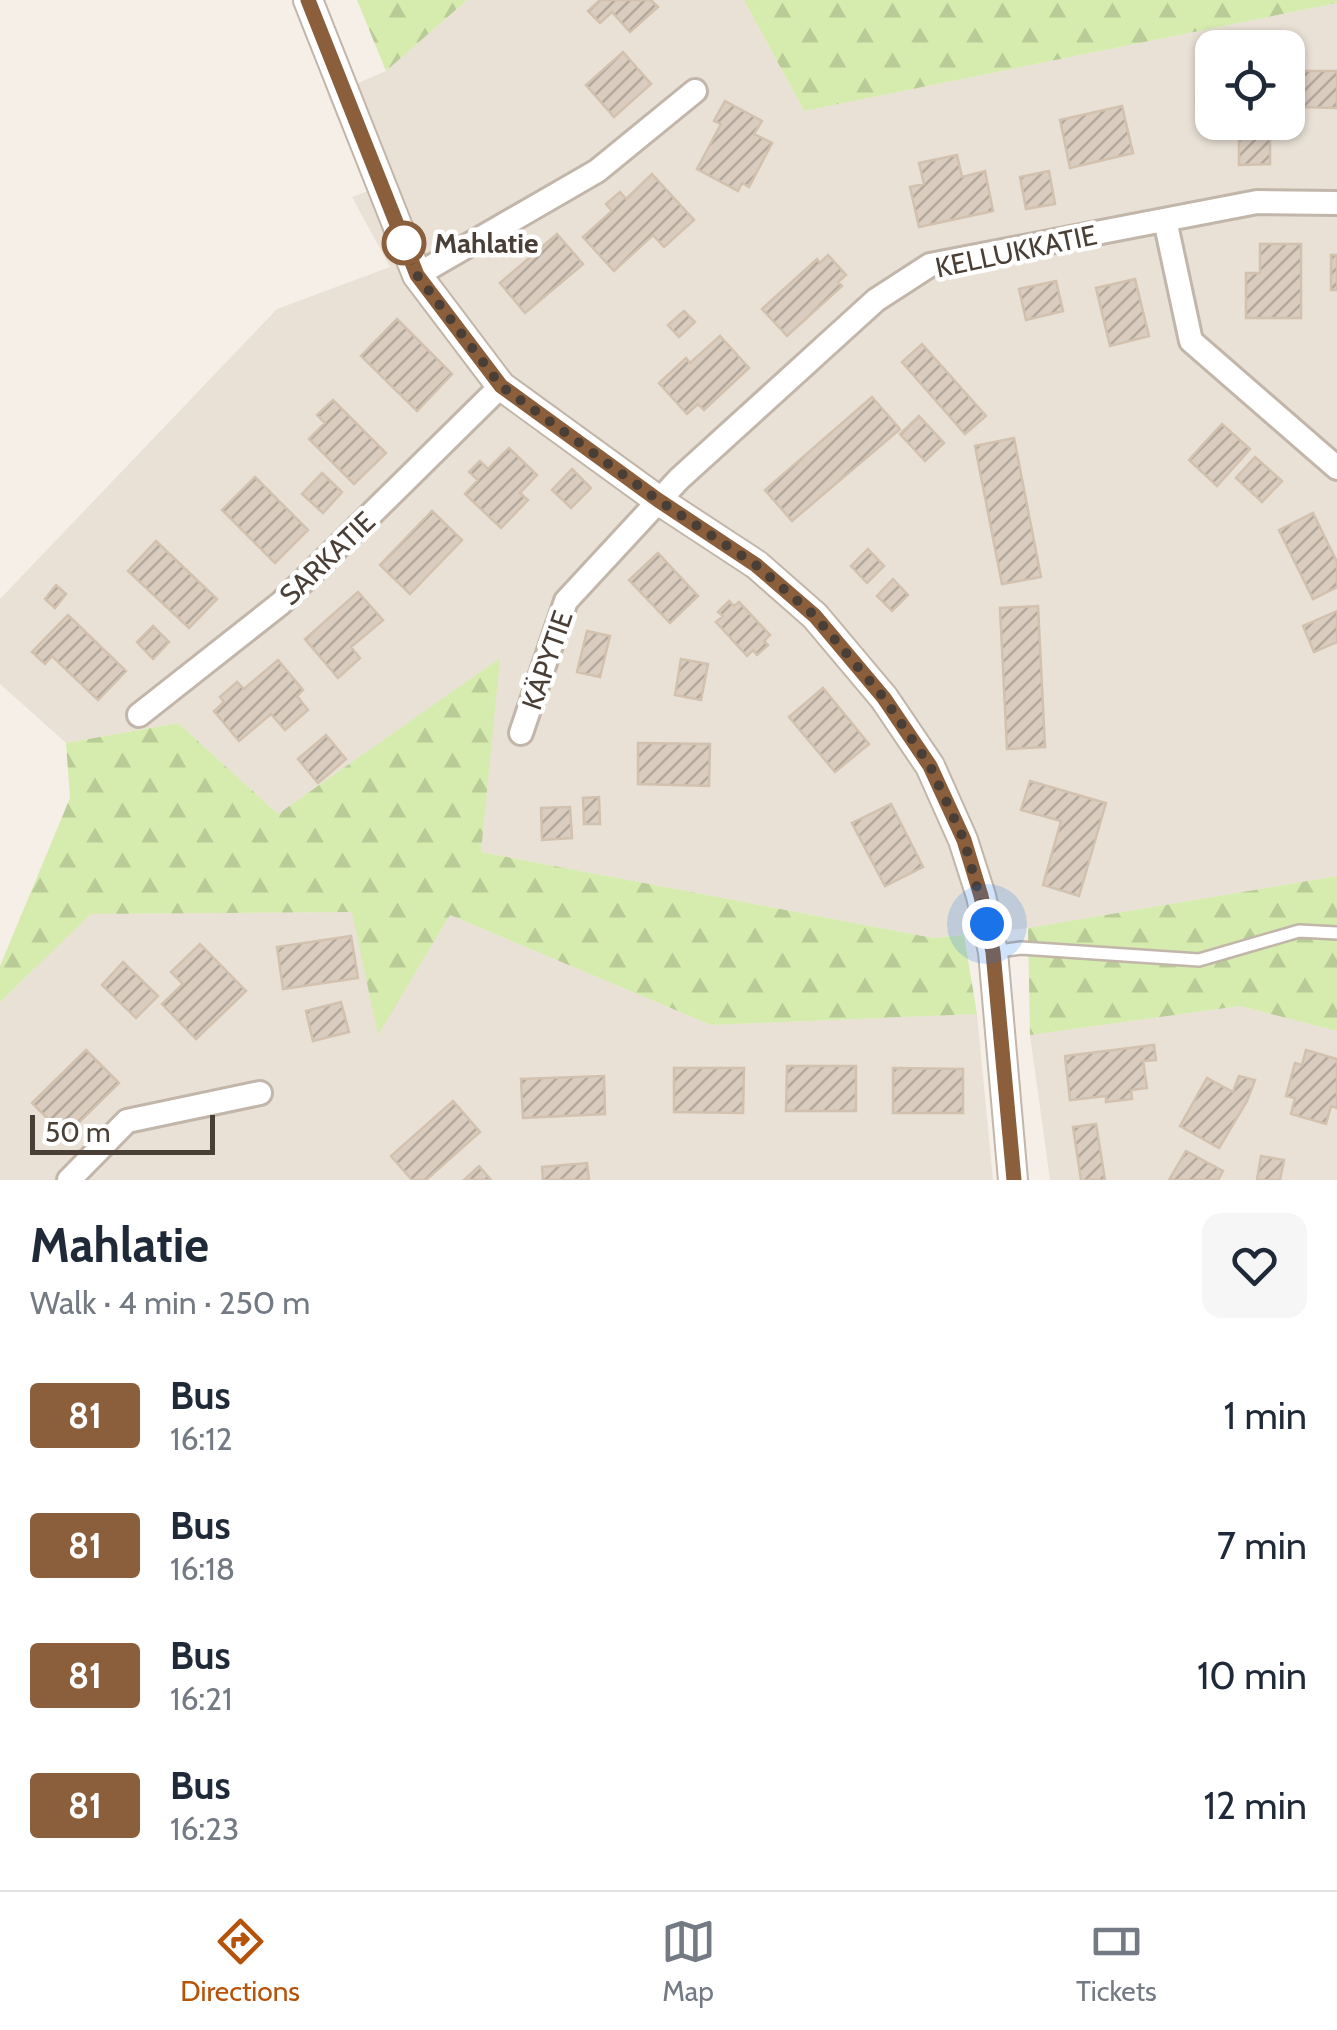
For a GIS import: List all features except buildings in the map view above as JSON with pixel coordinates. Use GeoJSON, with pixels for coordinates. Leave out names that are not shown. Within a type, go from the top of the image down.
{"type":"FeatureCollection","features":[{"type":"Feature","properties":{"kind":"street"},"geometry":{"type":"LineString","coordinates":[[308,0],[417,275],[501,386],[786,590],[815,616],[884,698],[930,766],[964,840],[993,952],[1014,1180]]}},
{"type":"Feature","properties":{"kind":"street"},"geometry":{"type":"LineString","coordinates":[[417,275],[597,171],[695,91]]}},
{"type":"Feature","properties":{"kind":"street","name":"KELLUKKATIE"},"geometry":{"type":"LineString","coordinates":[[658,500],[876,300],[930,266],[1257,202],[1337,203]]}},
{"type":"Feature","properties":{"kind":"street"},"geometry":{"type":"LineString","coordinates":[[1165,220],[1191,341],[1337,467]]}},
{"type":"Feature","properties":{"kind":"street","name":"SARKATIE"},"geometry":{"type":"LineString","coordinates":[[139,715],[281,604],[501,386]]}},
{"type":"Feature","properties":{"kind":"street","name":"KÄPYTIE"},"geometry":{"type":"LineString","coordinates":[[522,734],[566,601],[658,500]]}},
{"type":"Feature","properties":{"kind":"street"},"geometry":{"type":"LineString","coordinates":[[68,1180],[127,1122],[260,1093]]}},
{"type":"Feature","properties":{"kind":"lane"},"geometry":{"type":"LineString","coordinates":[[993,952],[1021,948],[1199,960],[1299,931],[1337,934]]}},
{"type":"Feature","properties":{"kind":"shaded area"},"geometry":{"type":"Polygon","coordinates":[[[467,0],[744,0],[804,111],[1195,32],[1195,140],[1305,140],[1305,30],[1204,30],[1337,3],[1337,876],[1028,928],[933,938],[481,852],[499,659],[278,814],[178,723],[66,743],[0,684],[0,599],[277,309],[390,267],[352,197],[368,191],[328,96],[386,71],[467,0]]]}},
{"type":"Feature","properties":{"kind":"shaded area"},"geometry":{"type":"Polygon","coordinates":[[[353,912],[378,1034],[450,915],[711,1025],[977,1014],[993,1180],[0,1180],[0,1002],[91,914],[353,912]]]}},
{"type":"Feature","properties":{"kind":"shaded area"},"geometry":{"type":"Polygon","coordinates":[[[1240,1006],[1337,1031],[1337,1180],[1050,1180],[1030,1035],[1240,1006]]]}},
{"type":"Feature","properties":{"kind":"green space"},"geometry":{"type":"Polygon","coordinates":[[[357,0],[467,0],[386,71],[357,0]]]}},
{"type":"Feature","properties":{"kind":"green space"},"geometry":{"type":"Polygon","coordinates":[[[744,0],[1337,0],[1337,3],[804,111],[744,0]]]}},
{"type":"Feature","properties":{"kind":"green space"},"geometry":{"type":"Polygon","coordinates":[[[500,658],[481,852],[933,938],[964,935],[977,1014],[711,1025],[450,915],[378,1035],[352,912],[91,914],[0,1002],[0,966],[70,798],[66,743],[178,723],[278,814],[500,658]]]}},
{"type":"Feature","properties":{"kind":"green space"},"geometry":{"type":"Polygon","coordinates":[[[1337,876],[1337,1031],[1240,1006],[1030,1035],[1028,928],[1337,876]]]}},
{"type":"Feature","properties":{"kind":"bus line","name":"81"},"geometry":{"type":"LineString","coordinates":[[308,0],[417,275],[484,366],[501,386],[658,500],[756,565],[815,616],[884,698],[930,766],[964,840],[993,952],[1014,1180]]}},
{"type":"Feature","properties":{"kind":"place","name":"Mahlatie"},"geometry":{"type":"Point","coordinates":[404,243]}},
{"type":"Feature","properties":{"kind":"route"},"geometry":{"type":"LineString","coordinates":[[404,243],[417,275],[501,386],[658,500],[756,565],[815,616],[884,698],[930,766],[964,840],[987,924]]}}]}
